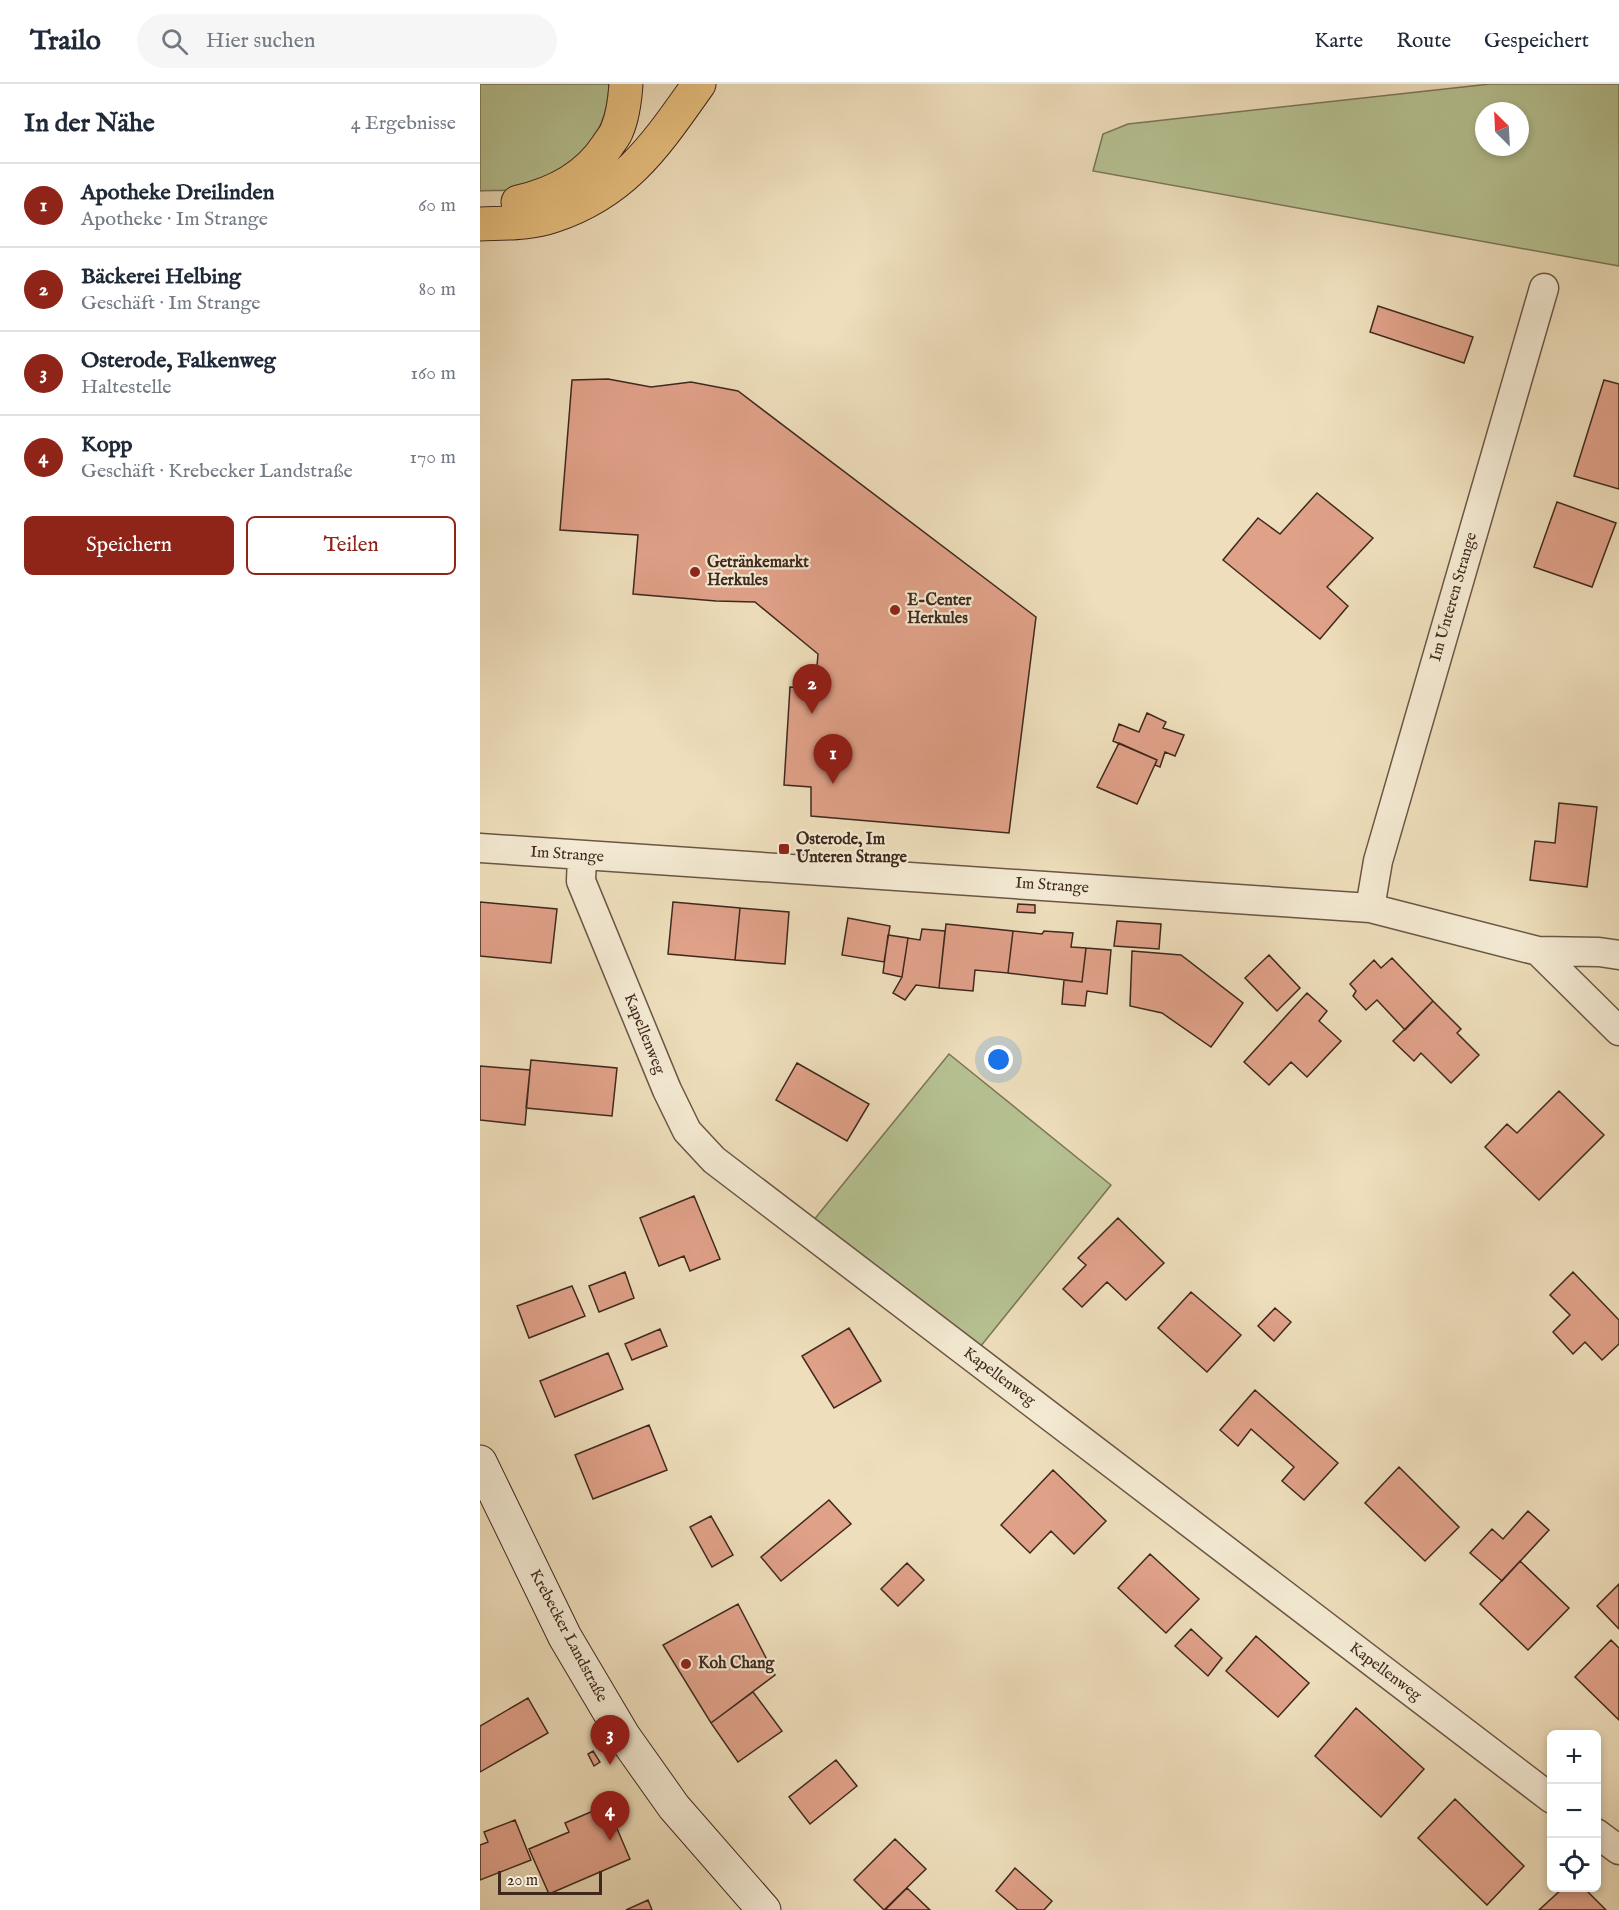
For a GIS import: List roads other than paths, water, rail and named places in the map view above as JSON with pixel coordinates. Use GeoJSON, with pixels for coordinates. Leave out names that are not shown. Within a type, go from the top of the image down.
{"type":"FeatureCollection","features":[{"type":"Feature","properties":{"kind":"highway"},"geometry":{"type":"LineString","coordinates":[[480,205],[512,204],[544,196],[574,181],[599,158],[617,131],[626,84]]}},
{"type":"Feature","properties":{"kind":"highway"},"geometry":{"type":"LineString","coordinates":[[480,224],[519,222],[551,217],[588,202],[621,180],[654,148],[699,84]]}},
{"type":"Feature","properties":{"kind":"main road","name":"Krebecker Landstraße"},"geometry":{"type":"LineString","coordinates":[[480,1462],[565,1637],[623,1736],[674,1807],[764,1910]]}},
{"type":"Feature","properties":{"kind":"street","name":"Im Unteren Strange"},"geometry":{"type":"LineString","coordinates":[[1370,908],[1381,849],[1544,288]]}},
{"type":"Feature","properties":{"kind":"street","name":"Im Strange"},"geometry":{"type":"LineString","coordinates":[[480,848],[1370,908],[1538,951],[1599,952],[1619,955]]}},
{"type":"Feature","properties":{"kind":"street","name":"Kapellenweg"},"geometry":{"type":"LineString","coordinates":[[582,856],[581,881],[667,1090],[687,1131],[714,1160],[1547,1796]]}},
{"type":"Feature","properties":{"kind":"street"},"geometry":{"type":"LineString","coordinates":[[1538,951],[1619,1031]]}},
{"type":"Feature","properties":{"kind":"street"},"geometry":{"type":"LineString","coordinates":[[1601,1837],[1619,1850]]}},
{"type":"Feature","properties":{"kind":"place","name":"Getränkemarkt Herkules"},"geometry":{"type":"Point","coordinates":[695,572]}},
{"type":"Feature","properties":{"kind":"place","name":"E-Center Herkules"},"geometry":{"type":"Point","coordinates":[895,610]}},
{"type":"Feature","properties":{"kind":"place","name":"Bäckerei Helbing"},"geometry":{"type":"Point","coordinates":[812,714]}},
{"type":"Feature","properties":{"kind":"place","name":"Apotheke Dreilinden"},"geometry":{"type":"Point","coordinates":[833,784]}},
{"type":"Feature","properties":{"kind":"place","name":"Osterode, Im Unteren Strange"},"geometry":{"type":"Point","coordinates":[784,849]}},
{"type":"Feature","properties":{"kind":"place","name":"Koh Chang"},"geometry":{"type":"Point","coordinates":[686,1664]}},
{"type":"Feature","properties":{"kind":"place","name":"Osterode, Falkenweg"},"geometry":{"type":"Point","coordinates":[610,1765]}},
{"type":"Feature","properties":{"kind":"place","name":"Kopp"},"geometry":{"type":"Point","coordinates":[610,1841]}}]}
